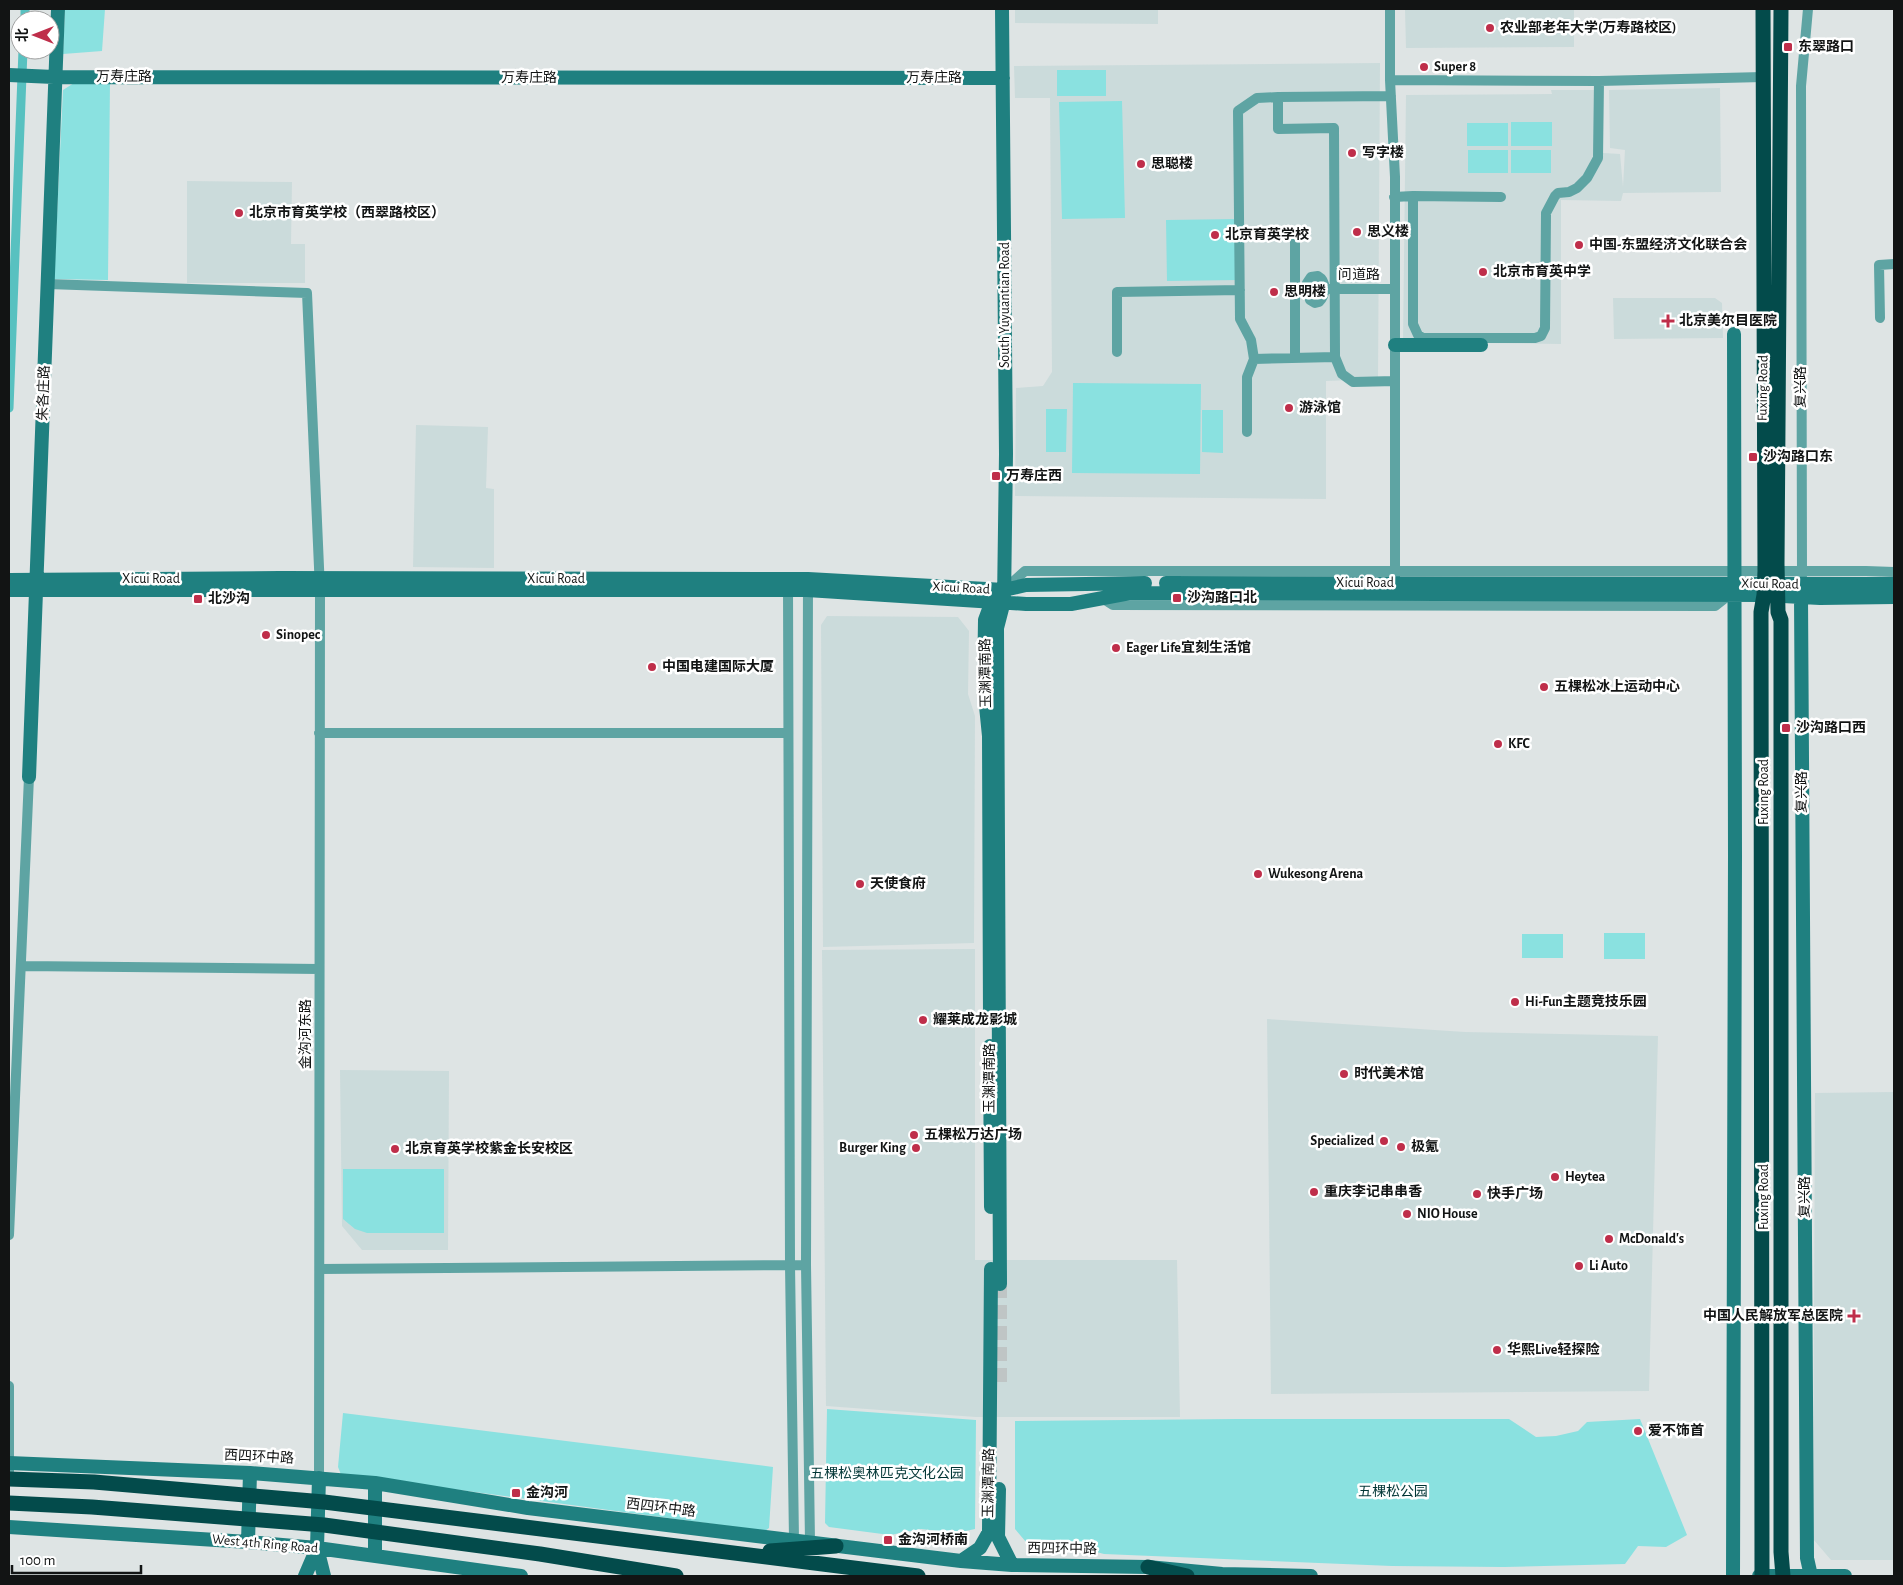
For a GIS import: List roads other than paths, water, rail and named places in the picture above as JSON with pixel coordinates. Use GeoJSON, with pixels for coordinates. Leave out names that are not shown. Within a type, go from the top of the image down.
{"type":"FeatureCollection","features":[{"type":"Feature","properties":{"kind":"highway","name":"Fuxing Road"},"geometry":{"type":"LineString","coordinates":[[1763,9],[1771,583],[1781,620],[1780,1171],[1781,1552],[1783,1576]]}},
{"type":"Feature","properties":{"kind":"highway","name":"Fuxing Road"},"geometry":{"type":"LineString","coordinates":[[1761,1576],[1761,612],[1771,583],[1781,9]]}},
{"type":"Feature","properties":{"kind":"highway"},"geometry":{"type":"LineString","coordinates":[[9,1480],[94,1482],[324,1502],[918,1576]]}},
{"type":"Feature","properties":{"kind":"highway"},"geometry":{"type":"LineString","coordinates":[[9,1503],[92,1507],[324,1525],[540,1554],[676,1576]]}},
{"type":"Feature","properties":{"kind":"highway"},"geometry":{"type":"LineString","coordinates":[[737,1554],[836,1546]]}},
{"type":"Feature","properties":{"kind":"highway"},"geometry":{"type":"LineString","coordinates":[[1148,1567],[1187,1576]]}},
{"type":"Feature","properties":{"kind":"street","name":"朱各庄路"},"geometry":{"type":"LineString","coordinates":[[29,777],[32,585],[48,284],[52,77],[58,9]]}},
{"type":"Feature","properties":{"kind":"street","name":"South Yuyuantian Road"},"geometry":{"type":"LineString","coordinates":[[1000,597],[1006,454],[1002,9]]}},
{"type":"Feature","properties":{"kind":"street"},"geometry":{"type":"LineString","coordinates":[[1390,9],[1395,289],[1396,583],[1733,586]]}},
{"type":"Feature","properties":{"kind":"street","name":"复兴路"},"geometry":{"type":"LineString","coordinates":[[1808,9],[1801,86],[1801,584],[1807,1558],[1811,1576]]}},
{"type":"Feature","properties":{"kind":"street","name":"万寿庄路"},"geometry":{"type":"LineString","coordinates":[[9,75],[52,77],[1003,78]]}},
{"type":"Feature","properties":{"kind":"street"},"geometry":{"type":"LineString","coordinates":[[1390,80],[1599,80],[1763,77]]}},
{"type":"Feature","properties":{"kind":"street"},"geometry":{"type":"LineString","coordinates":[[1412,196],[1413,324],[1418,335],[1423,338],[1535,338],[1541,336],[1545,328],[1546,213],[1558,193],[1569,192],[1577,188],[1587,178],[1598,158],[1599,80]]}},
{"type":"Feature","properties":{"kind":"street"},"geometry":{"type":"LineString","coordinates":[[1247,432],[1247,376],[1254,359],[1251,340],[1240,319],[1238,111],[1257,98],[1391,96]]}},
{"type":"Feature","properties":{"kind":"street"},"geometry":{"type":"LineString","coordinates":[[1278,97],[1278,129],[1334,128],[1329,289],[1335,357],[1342,374],[1353,382],[1395,381]]}},
{"type":"Feature","properties":{"kind":"street"},"geometry":{"type":"LineString","coordinates":[[1394,197],[1501,197]]}},
{"type":"Feature","properties":{"kind":"street"},"geometry":{"type":"LineString","coordinates":[[1295,232],[1296,358]]}},
{"type":"Feature","properties":{"kind":"street"},"geometry":{"type":"LineString","coordinates":[[1880,318],[1879,264],[1894,264]]}},
{"type":"Feature","properties":{"kind":"street"},"geometry":{"type":"LineString","coordinates":[[1318,276],[1329,289],[1322,300],[1315,303],[1308,297],[1307,289],[1310,278],[1318,276]]}},
{"type":"Feature","properties":{"kind":"street","name":"金沟河东路"},"geometry":{"type":"LineString","coordinates":[[48,284],[307,292],[320,584],[319,1478]]}},
{"type":"Feature","properties":{"kind":"street"},"geometry":{"type":"LineString","coordinates":[[1295,289],[1307,289]]}},
{"type":"Feature","properties":{"kind":"street","name":"问道路"},"geometry":{"type":"LineString","coordinates":[[1329,289],[1395,289]]}},
{"type":"Feature","properties":{"kind":"street"},"geometry":{"type":"LineString","coordinates":[[1117,352],[1117,292],[1240,290]]}},
{"type":"Feature","properties":{"kind":"street"},"geometry":{"type":"LineString","coordinates":[[1733,1576],[1734,334]]}},
{"type":"Feature","properties":{"kind":"street"},"geometry":{"type":"LineString","coordinates":[[1395,345],[1481,345]]}},
{"type":"Feature","properties":{"kind":"street"},"geometry":{"type":"LineString","coordinates":[[1254,359],[1335,357]]}},
{"type":"Feature","properties":{"kind":"street"},"geometry":{"type":"LineString","coordinates":[[1771,583],[1801,584],[1894,572]]}},
{"type":"Feature","properties":{"kind":"street"},"geometry":{"type":"LineString","coordinates":[[9,580],[32,585]]}},
{"type":"Feature","properties":{"kind":"street","name":"Xicui Road"},"geometry":{"type":"LineString","coordinates":[[1000,597],[1026,585],[1126,583],[1733,586],[1771,583],[1894,584]]}},
{"type":"Feature","properties":{"kind":"street","name":"Xicui Road"},"geometry":{"type":"LineString","coordinates":[[32,585],[808,585],[1000,597],[1026,604],[1072,604],[1130,593],[1396,583]]}},
{"type":"Feature","properties":{"kind":"street","name":"Xicui Road"},"geometry":{"type":"LineString","coordinates":[[1801,584],[1894,598]]}},
{"type":"Feature","properties":{"kind":"street"},"geometry":{"type":"LineString","coordinates":[[9,590],[32,585]]}},
{"type":"Feature","properties":{"kind":"street"},"geometry":{"type":"LineString","coordinates":[[788,585],[790,1265],[794,1540]]}},
{"type":"Feature","properties":{"kind":"street"},"geometry":{"type":"LineString","coordinates":[[808,585],[806,1265],[810,1542]]}},
{"type":"Feature","properties":{"kind":"street"},"geometry":{"type":"LineString","coordinates":[[1102,598],[1113,605],[1715,606],[1733,586]]}},
{"type":"Feature","properties":{"kind":"street","name":"玉渊潭南路"},"geometry":{"type":"LineString","coordinates":[[1000,597],[997,628],[1000,1284]]}},
{"type":"Feature","properties":{"kind":"street","name":"玉渊潭南路"},"geometry":{"type":"LineString","coordinates":[[961,1561],[980,1548],[989,1532],[992,1284],[989,736],[984,677],[985,620],[1000,597]]}},
{"type":"Feature","properties":{"kind":"street"},"geometry":{"type":"LineString","coordinates":[[320,733],[787,733]]}},
{"type":"Feature","properties":{"kind":"street"},"geometry":{"type":"LineString","coordinates":[[9,1235],[29,777]]}},
{"type":"Feature","properties":{"kind":"street"},"geometry":{"type":"LineString","coordinates":[[21,966],[320,969]]}},
{"type":"Feature","properties":{"kind":"street"},"geometry":{"type":"LineString","coordinates":[[320,1269],[806,1265]]}},
{"type":"Feature","properties":{"kind":"street","name":"玉渊潭南路"},"geometry":{"type":"LineString","coordinates":[[1000,1382],[998,1537],[1012,1565]]}},
{"type":"Feature","properties":{"kind":"street"},"geometry":{"type":"LineString","coordinates":[[9,1386],[9,1480]]}},
{"type":"Feature","properties":{"kind":"street","name":"西四环中路"},"geometry":{"type":"LineString","coordinates":[[9,1463],[250,1473],[375,1483],[528,1508],[961,1561],[1012,1565],[1148,1567],[1222,1574],[1311,1576]]}},
{"type":"Feature","properties":{"kind":"street"},"geometry":{"type":"LineString","coordinates":[[248,1542],[250,1473]]}},
{"type":"Feature","properties":{"kind":"street"},"geometry":{"type":"LineString","coordinates":[[319,1478],[317,1548],[324,1576]]}},
{"type":"Feature","properties":{"kind":"street"},"geometry":{"type":"LineString","coordinates":[[375,1483],[375,1555]]}},
{"type":"Feature","properties":{"kind":"street","name":"West 4th Ring Road"},"geometry":{"type":"LineString","coordinates":[[9,1526],[317,1548],[521,1576]]}},
{"type":"Feature","properties":{"kind":"street"},"geometry":{"type":"LineString","coordinates":[[305,1576],[317,1548]]}},
{"type":"Feature","properties":{"kind":"street"},"geometry":{"type":"LineString","coordinates":[[1761,1576],[1845,1576]]}},
{"type":"Feature","properties":{"kind":"waterway"},"geometry":{"type":"LineString","coordinates":[[9,408],[23,60]]}},
{"type":"Feature","properties":{"kind":"tunnel"},"geometry":{"type":"LineString","coordinates":[[1000,1284],[1000,1382]]}},
{"type":"Feature","properties":{"kind":"place","name":"农业部老年大学(万寿路校区)"},"geometry":{"type":"Point","coordinates":[1490,28]}},
{"type":"Feature","properties":{"kind":"place","name":"东翠路口"},"geometry":{"type":"Point","coordinates":[1788,47]}},
{"type":"Feature","properties":{"kind":"place","name":"Super 8"},"geometry":{"type":"Point","coordinates":[1424,67]}},
{"type":"Feature","properties":{"kind":"place","name":"写字楼"},"geometry":{"type":"Point","coordinates":[1352,153]}},
{"type":"Feature","properties":{"kind":"place","name":"思聪楼"},"geometry":{"type":"Point","coordinates":[1141,164]}},
{"type":"Feature","properties":{"kind":"place","name":"北京市育英学校（西翠路校区）"},"geometry":{"type":"Point","coordinates":[239,213]}},
{"type":"Feature","properties":{"kind":"place","name":"思义楼"},"geometry":{"type":"Point","coordinates":[1357,232]}},
{"type":"Feature","properties":{"kind":"place","name":"北京育英学校"},"geometry":{"type":"Point","coordinates":[1215,235]}},
{"type":"Feature","properties":{"kind":"place","name":"中国-东盟经济文化联合会"},"geometry":{"type":"Point","coordinates":[1579,245]}},
{"type":"Feature","properties":{"kind":"place","name":"北京市育英中学"},"geometry":{"type":"Point","coordinates":[1483,272]}},
{"type":"Feature","properties":{"kind":"place","name":"思明楼"},"geometry":{"type":"Point","coordinates":[1274,292]}},
{"type":"Feature","properties":{"kind":"place","name":"北京美尔目医院"},"geometry":{"type":"Point","coordinates":[1668,321]}},
{"type":"Feature","properties":{"kind":"place","name":"游泳馆"},"geometry":{"type":"Point","coordinates":[1289,408]}},
{"type":"Feature","properties":{"kind":"place","name":"沙沟路口东"},"geometry":{"type":"Point","coordinates":[1753,457]}},
{"type":"Feature","properties":{"kind":"place","name":"万寿庄西"},"geometry":{"type":"Point","coordinates":[996,476]}},
{"type":"Feature","properties":{"kind":"place","name":"沙沟路口北"},"geometry":{"type":"Point","coordinates":[1177,598]}},
{"type":"Feature","properties":{"kind":"place","name":"北沙沟"},"geometry":{"type":"Point","coordinates":[198,599]}},
{"type":"Feature","properties":{"kind":"place","name":"Sinopec"},"geometry":{"type":"Point","coordinates":[266,635]}},
{"type":"Feature","properties":{"kind":"place","name":"Eager Life宜刻生活馆"},"geometry":{"type":"Point","coordinates":[1116,648]}},
{"type":"Feature","properties":{"kind":"place","name":"中国电建国际大厦"},"geometry":{"type":"Point","coordinates":[652,667]}},
{"type":"Feature","properties":{"kind":"place","name":"五棵松冰上运动中心"},"geometry":{"type":"Point","coordinates":[1544,687]}},
{"type":"Feature","properties":{"kind":"place","name":"沙沟路口西"},"geometry":{"type":"Point","coordinates":[1786,728]}},
{"type":"Feature","properties":{"kind":"place","name":"KFC"},"geometry":{"type":"Point","coordinates":[1498,744]}},
{"type":"Feature","properties":{"kind":"place","name":"Wukesong Arena"},"geometry":{"type":"Point","coordinates":[1258,874]}},
{"type":"Feature","properties":{"kind":"place","name":"天使食府"},"geometry":{"type":"Point","coordinates":[860,884]}},
{"type":"Feature","properties":{"kind":"place","name":"Hi-Fun主题竞技乐园"},"geometry":{"type":"Point","coordinates":[1515,1002]}},
{"type":"Feature","properties":{"kind":"place","name":"耀莱成龙影城"},"geometry":{"type":"Point","coordinates":[923,1020]}},
{"type":"Feature","properties":{"kind":"place","name":"时代美术馆"},"geometry":{"type":"Point","coordinates":[1344,1074]}},
{"type":"Feature","properties":{"kind":"place","name":"五棵松万达广场"},"geometry":{"type":"Point","coordinates":[914,1135]}},
{"type":"Feature","properties":{"kind":"place","name":"Specialized"},"geometry":{"type":"Point","coordinates":[1384,1141]}},
{"type":"Feature","properties":{"kind":"place","name":"极氪"},"geometry":{"type":"Point","coordinates":[1401,1147]}},
{"type":"Feature","properties":{"kind":"place","name":"Burger King"},"geometry":{"type":"Point","coordinates":[916,1148]}},
{"type":"Feature","properties":{"kind":"place","name":"北京育英学校紫金长安校区"},"geometry":{"type":"Point","coordinates":[395,1149]}},
{"type":"Feature","properties":{"kind":"place","name":"Heytea"},"geometry":{"type":"Point","coordinates":[1555,1177]}},
{"type":"Feature","properties":{"kind":"place","name":"重庆李记串串香"},"geometry":{"type":"Point","coordinates":[1314,1192]}},
{"type":"Feature","properties":{"kind":"place","name":"快手广场"},"geometry":{"type":"Point","coordinates":[1477,1194]}},
{"type":"Feature","properties":{"kind":"place","name":"NIO House"},"geometry":{"type":"Point","coordinates":[1407,1214]}},
{"type":"Feature","properties":{"kind":"place","name":"McDonald's"},"geometry":{"type":"Point","coordinates":[1609,1239]}},
{"type":"Feature","properties":{"kind":"place","name":"Li Auto"},"geometry":{"type":"Point","coordinates":[1579,1266]}},
{"type":"Feature","properties":{"kind":"place","name":"中国人民解放军总医院"},"geometry":{"type":"Point","coordinates":[1854,1316]}},
{"type":"Feature","properties":{"kind":"place","name":"华熙Live轻探险"},"geometry":{"type":"Point","coordinates":[1497,1350]}},
{"type":"Feature","properties":{"kind":"place","name":"爱不饰首"},"geometry":{"type":"Point","coordinates":[1638,1431]}},
{"type":"Feature","properties":{"kind":"place","name":"金沟河"},"geometry":{"type":"Point","coordinates":[516,1493]}},
{"type":"Feature","properties":{"kind":"place","name":"金沟河桥南"},"geometry":{"type":"Point","coordinates":[888,1540]}},
{"type":"Feature","properties":{"kind":"park label","name":"五棵松奥林匹克文化公园"},"geometry":{"type":"Point","coordinates":[887,1474]}},
{"type":"Feature","properties":{"kind":"park label","name":"五棵松公园"},"geometry":{"type":"Point","coordinates":[1393,1492]}}]}
